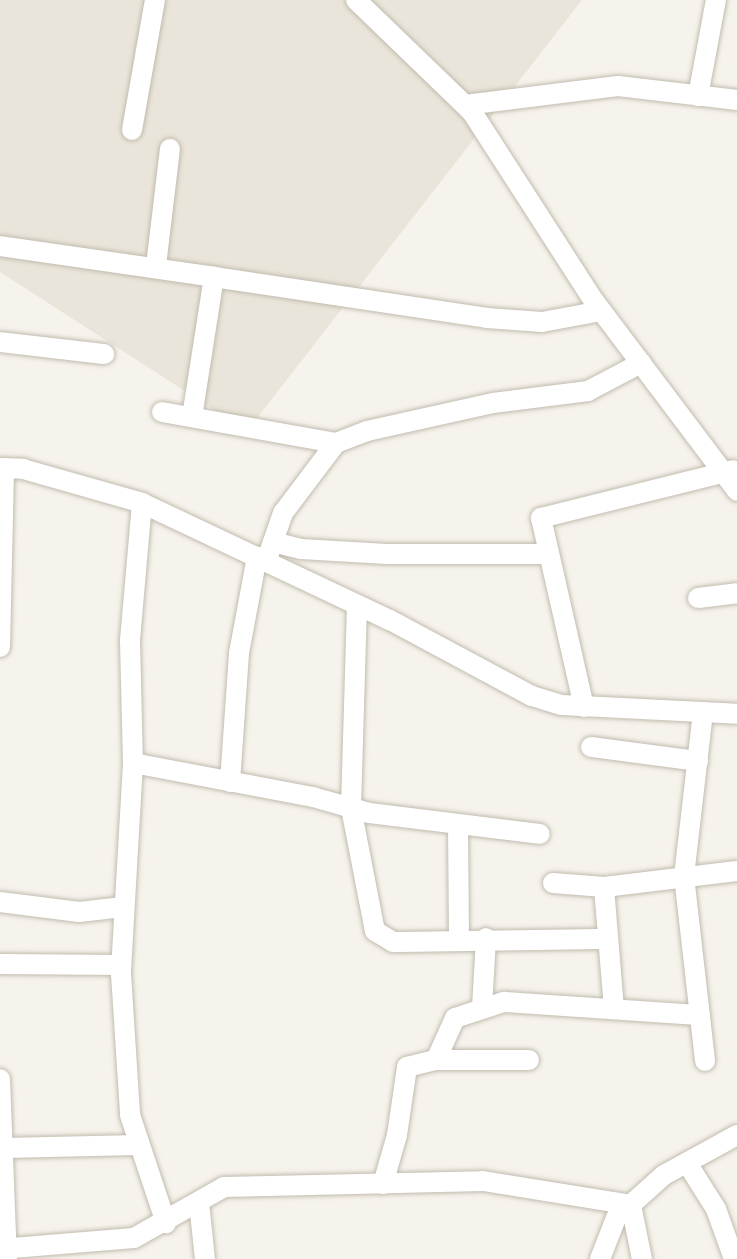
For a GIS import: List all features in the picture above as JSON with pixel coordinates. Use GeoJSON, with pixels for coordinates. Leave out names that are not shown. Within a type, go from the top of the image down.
{"type":"FeatureCollection","features":[{"type":"Feature","properties":{"kind":"street"},"geometry":{"type":"LineString","coordinates":[[132,130],[155,0]]}},
{"type":"Feature","properties":{"kind":"street"},"geometry":{"type":"LineString","coordinates":[[356,0],[465,105],[601,311],[729,470],[737,491]]}},
{"type":"Feature","properties":{"kind":"street"},"geometry":{"type":"LineString","coordinates":[[698,96],[716,0]]}},
{"type":"Feature","properties":{"kind":"street"},"geometry":{"type":"LineString","coordinates":[[465,105],[618,86],[737,100]]}},
{"type":"Feature","properties":{"kind":"street"},"geometry":{"type":"LineString","coordinates":[[156,266],[170,149]]}},
{"type":"Feature","properties":{"kind":"street"},"geometry":{"type":"LineString","coordinates":[[0,246],[156,266],[487,318],[542,322],[601,311]]}},
{"type":"Feature","properties":{"kind":"street"},"geometry":{"type":"LineString","coordinates":[[192,417],[214,277]]}},
{"type":"Feature","properties":{"kind":"street"},"geometry":{"type":"LineString","coordinates":[[0,342],[104,354]]}},
{"type":"Feature","properties":{"kind":"street"},"geometry":{"type":"LineString","coordinates":[[162,412],[336,443],[367,431],[493,403],[588,391],[641,363]]}},
{"type":"Feature","properties":{"kind":"street"},"geometry":{"type":"LineString","coordinates":[[230,782],[239,653],[262,560],[273,542],[283,513],[336,443]]}},
{"type":"Feature","properties":{"kind":"street"},"geometry":{"type":"LineString","coordinates":[[0,647],[2,468],[23,469],[142,503],[357,605],[532,696],[584,707],[737,714]]}},
{"type":"Feature","properties":{"kind":"street"},"geometry":{"type":"LineString","coordinates":[[584,707],[541,531],[541,518],[547,514],[646,495],[729,470]]}},
{"type":"Feature","properties":{"kind":"street"},"geometry":{"type":"LineString","coordinates":[[142,503],[130,641],[133,763],[121,965],[130,1115],[139,1145],[158,1187],[166,1223]]}},
{"type":"Feature","properties":{"kind":"street"},"geometry":{"type":"LineString","coordinates":[[273,542],[301,549],[387,554],[548,554]]}},
{"type":"Feature","properties":{"kind":"street"},"geometry":{"type":"LineString","coordinates":[[698,598],[737,593]]}},
{"type":"Feature","properties":{"kind":"street"},"geometry":{"type":"LineString","coordinates":[[357,605],[351,808],[375,931],[393,942],[486,938],[608,939]]}},
{"type":"Feature","properties":{"kind":"street"},"geometry":{"type":"LineString","coordinates":[[703,712],[684,876],[705,1061]]}},
{"type":"Feature","properties":{"kind":"street"},"geometry":{"type":"LineString","coordinates":[[591,747],[698,761]]}},
{"type":"Feature","properties":{"kind":"street"},"geometry":{"type":"LineString","coordinates":[[133,763],[351,808],[540,834]]}},
{"type":"Feature","properties":{"kind":"street"},"geometry":{"type":"LineString","coordinates":[[458,824],[459,939]]}},
{"type":"Feature","properties":{"kind":"street"},"geometry":{"type":"LineString","coordinates":[[553,883],[604,887],[737,871]]}},
{"type":"Feature","properties":{"kind":"street"},"geometry":{"type":"LineString","coordinates":[[604,887],[614,1009]]}},
{"type":"Feature","properties":{"kind":"street"},"geometry":{"type":"LineString","coordinates":[[0,902],[79,912],[123,907]]}},
{"type":"Feature","properties":{"kind":"street"},"geometry":{"type":"LineString","coordinates":[[482,1008],[486,938]]}},
{"type":"Feature","properties":{"kind":"street"},"geometry":{"type":"LineString","coordinates":[[0,964],[121,965]]}},
{"type":"Feature","properties":{"kind":"street"},"geometry":{"type":"LineString","coordinates":[[436,1060],[455,1018],[504,1002],[700,1015]]}},
{"type":"Feature","properties":{"kind":"street"},"geometry":{"type":"LineString","coordinates":[[383,1184],[397,1135],[407,1067],[436,1060],[529,1060]]}},
{"type":"Feature","properties":{"kind":"street"},"geometry":{"type":"LineString","coordinates":[[0,1079],[5,1252],[134,1238],[166,1223],[224,1187],[483,1181],[631,1205]]}},
{"type":"Feature","properties":{"kind":"street"},"geometry":{"type":"LineString","coordinates":[[600,1259],[616,1218],[687,1163],[737,1135]]}},
{"type":"Feature","properties":{"kind":"street"},"geometry":{"type":"LineString","coordinates":[[3,1148],[139,1145]]}},
{"type":"Feature","properties":{"kind":"street"},"geometry":{"type":"LineString","coordinates":[[687,1163],[716,1209],[731,1259]]}},
{"type":"Feature","properties":{"kind":"street"},"geometry":{"type":"LineString","coordinates":[[199,1203],[205,1259]]}},
{"type":"Feature","properties":{"kind":"street"},"geometry":{"type":"LineString","coordinates":[[631,1205],[642,1259]]}},
{"type":"Feature","properties":{"kind":"shaded area"},"geometry":{"type":"Polygon","coordinates":[[[0,0],[582,0],[247,431],[0,272],[0,0]]]}}]}
